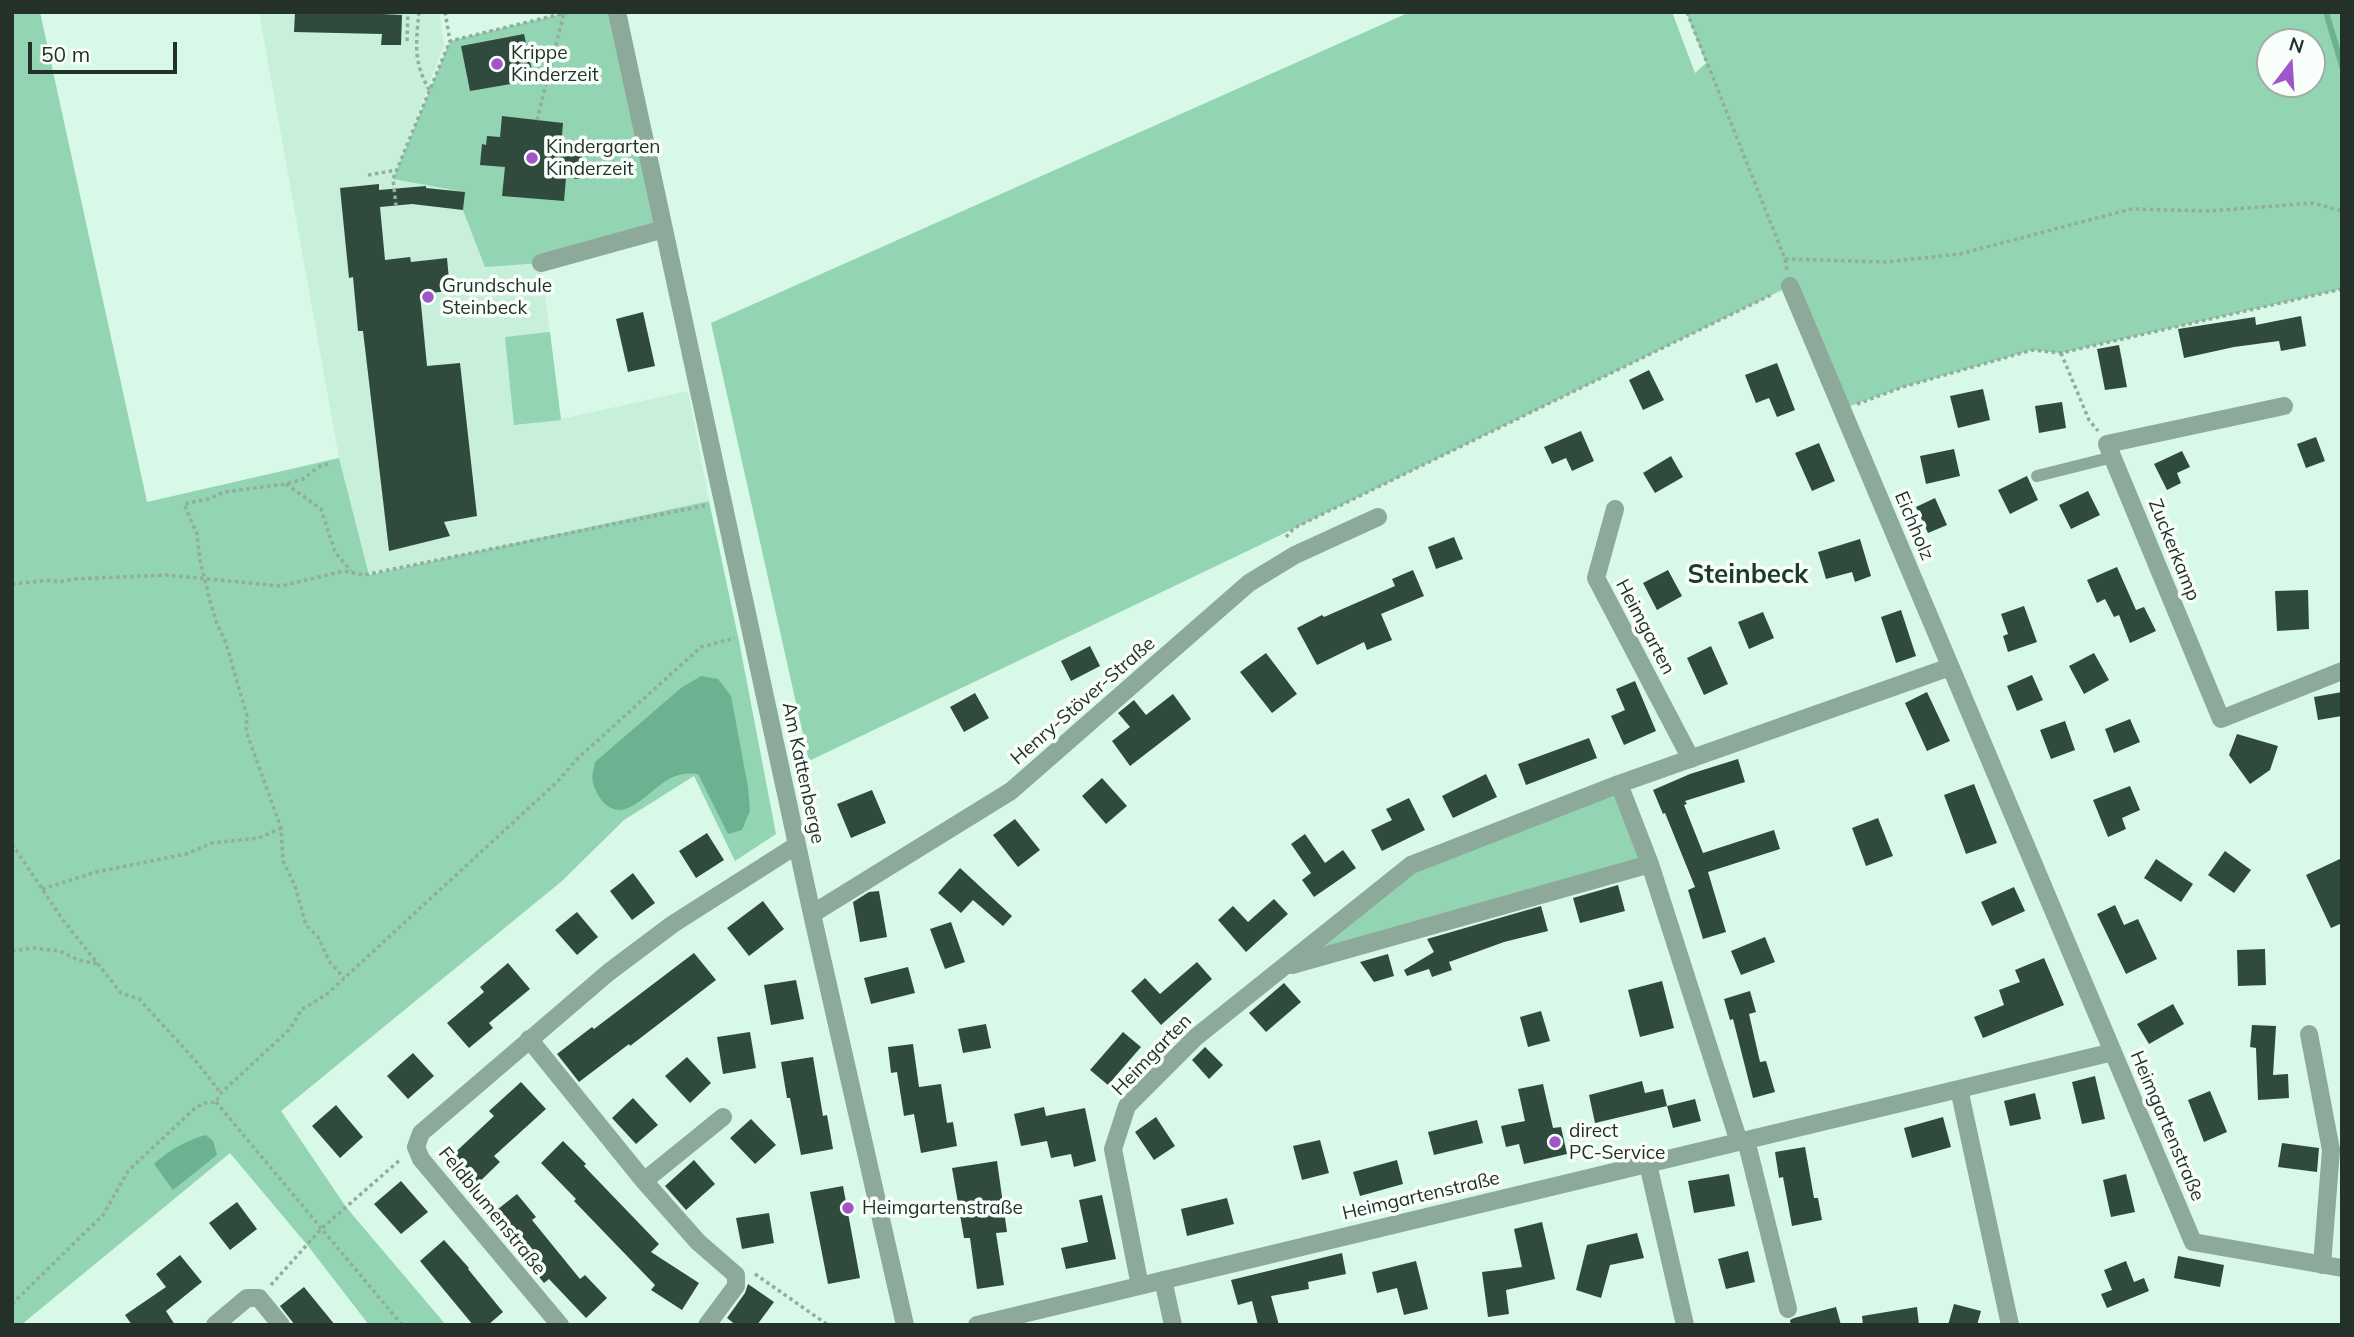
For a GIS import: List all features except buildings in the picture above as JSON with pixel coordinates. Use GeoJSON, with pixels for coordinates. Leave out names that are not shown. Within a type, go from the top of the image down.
{"type":"FeatureCollection","features":[{"type":"Feature","properties":{"kind":"street","name":"Am Kattenberge"},"geometry":{"type":"LineString","coordinates":[[617,12],[812,914],[905,1325]]}},
{"type":"Feature","properties":{"kind":"street"},"geometry":{"type":"LineString","coordinates":[[541,262],[664,229]]}},
{"type":"Feature","properties":{"kind":"street","name":"Eichholz"},"geometry":{"type":"LineString","coordinates":[[1790,286],[2113,1052]]}},
{"type":"Feature","properties":{"kind":"street"},"geometry":{"type":"LineString","coordinates":[[2110,451],[2284,406]]}},
{"type":"Feature","properties":{"kind":"street","name":"Zuckerkamp"},"geometry":{"type":"LineString","coordinates":[[2110,451],[2221,719],[2342,671]]}},
{"type":"Feature","properties":{"kind":"street","name":"Heimgarten"},"geometry":{"type":"LineString","coordinates":[[1615,509],[1596,578],[1691,759]]}},
{"type":"Feature","properties":{"kind":"street","name":"Henry-Stöver-Straße"},"geometry":{"type":"LineString","coordinates":[[812,914],[1011,791],[1249,583],[1295,555],[1378,517]]}},
{"type":"Feature","properties":{"kind":"street","name":"Heimgarten"},"geometry":{"type":"LineString","coordinates":[[1140,1286],[1113,1149],[1128,1106],[1196,1037],[1411,865],[1619,784],[1950,667]]}},
{"type":"Feature","properties":{"kind":"street"},"geometry":{"type":"LineString","coordinates":[[1619,784],[1650,864],[1742,1141],[1788,1309]]}},
{"type":"Feature","properties":{"kind":"street","name":"Feldblumenstraße"},"geometry":{"type":"LineString","coordinates":[[560,1325],[421,1159],[416,1146],[421,1133],[608,972],[673,924],[797,845]]}},
{"type":"Feature","properties":{"kind":"street","name":"Heimgarten"},"geometry":{"type":"LineString","coordinates":[[1282,968],[1650,864]]}},
{"type":"Feature","properties":{"kind":"street"},"geometry":{"type":"LineString","coordinates":[[2309,1034],[2331,1150],[2322,1265]]}},
{"type":"Feature","properties":{"kind":"street"},"geometry":{"type":"LineString","coordinates":[[529,1039],[644,1181],[698,1242],[736,1275],[736,1286],[707,1325]]}},
{"type":"Feature","properties":{"kind":"street","name":"Heimgartenstraße"},"geometry":{"type":"LineString","coordinates":[[977,1325],[2113,1052],[2193,1242],[2342,1268]]}},
{"type":"Feature","properties":{"kind":"street"},"geometry":{"type":"LineString","coordinates":[[1959,1089],[2010,1325]]}},
{"type":"Feature","properties":{"kind":"street"},"geometry":{"type":"LineString","coordinates":[[644,1181],[723,1117]]}},
{"type":"Feature","properties":{"kind":"street"},"geometry":{"type":"LineString","coordinates":[[1648,1164],[1685,1325]]}},
{"type":"Feature","properties":{"kind":"street"},"geometry":{"type":"LineString","coordinates":[[1163,1280],[1173,1325]]}},
{"type":"Feature","properties":{"kind":"street"},"geometry":{"type":"LineString","coordinates":[[215,1325],[247,1298],[259,1298],[281,1325]]}},
{"type":"Feature","properties":{"kind":"lane"},"geometry":{"type":"LineString","coordinates":[[2037,476],[2110,451]]}},
{"type":"Feature","properties":{"kind":"path"},"geometry":{"type":"LineString","coordinates":[[408,12],[404,41],[416,41]]}},
{"type":"Feature","properties":{"kind":"path"},"geometry":{"type":"LineString","coordinates":[[419,12],[415,53],[421,75],[430,91]]}},
{"type":"Feature","properties":{"kind":"path"},"geometry":{"type":"LineString","coordinates":[[396,206],[393,179],[450,41],[445,12]]}},
{"type":"Feature","properties":{"kind":"path"},"geometry":{"type":"LineString","coordinates":[[1279,546],[1294,528],[1790,286],[1786,259],[1687,12]]}},
{"type":"Feature","properties":{"kind":"path"},"geometry":{"type":"LineString","coordinates":[[450,41],[566,13],[537,120]]}},
{"type":"Feature","properties":{"kind":"path"},"geometry":{"type":"LineString","coordinates":[[368,175],[397,170]]}},
{"type":"Feature","properties":{"kind":"path"},"geometry":{"type":"LineString","coordinates":[[1786,259],[1886,262],[1960,254],[2131,209],[2210,211],[2314,203],[2342,211]]}},
{"type":"Feature","properties":{"kind":"path"},"geometry":{"type":"LineString","coordinates":[[1842,409],[1903,387],[2032,350],[2061,353],[2342,289]]}},
{"type":"Feature","properties":{"kind":"path"},"geometry":{"type":"LineString","coordinates":[[2061,353],[2089,420],[2110,451]]}},
{"type":"Feature","properties":{"kind":"path"},"geometry":{"type":"LineString","coordinates":[[328,464],[320,466],[303,479],[286,484],[224,492],[208,499],[184,504],[197,534],[200,560],[217,624],[226,643],[247,716],[246,731],[281,828],[283,861],[295,887],[306,925],[318,937],[329,961],[344,978]]}},
{"type":"Feature","properties":{"kind":"path"},"geometry":{"type":"LineString","coordinates":[[286,484],[321,509],[335,552],[352,572]]}},
{"type":"Feature","properties":{"kind":"path"},"geometry":{"type":"LineString","coordinates":[[12,584],[167,575],[281,586],[344,571],[364,575],[723,502]]}},
{"type":"Feature","properties":{"kind":"path"},"geometry":{"type":"LineString","coordinates":[[216,1102],[221,1093],[290,1029],[302,1009],[326,995],[558,781],[577,759],[701,647],[753,634]]}},
{"type":"Feature","properties":{"kind":"path"},"geometry":{"type":"LineString","coordinates":[[42,889],[96,872],[186,854],[212,843],[258,838],[281,828]]}},
{"type":"Feature","properties":{"kind":"path"},"geometry":{"type":"LineString","coordinates":[[12,844],[63,920],[121,993],[139,999],[221,1093]]}},
{"type":"Feature","properties":{"kind":"path"},"geometry":{"type":"LineString","coordinates":[[12,951],[33,948],[60,951],[78,960],[100,964]]}},
{"type":"Feature","properties":{"kind":"path"},"geometry":{"type":"LineString","coordinates":[[216,1102],[402,1325]]}},
{"type":"Feature","properties":{"kind":"path"},"geometry":{"type":"LineString","coordinates":[[12,1304],[103,1215],[128,1171],[195,1108],[204,1103],[216,1102]]}},
{"type":"Feature","properties":{"kind":"path"},"geometry":{"type":"LineString","coordinates":[[259,1298],[322,1228],[416,1146]]}},
{"type":"Feature","properties":{"kind":"path"},"geometry":{"type":"LineString","coordinates":[[736,1275],[751,1271],[828,1325]]}},
{"type":"Feature","properties":{"kind":"shaded area"},"geometry":{"type":"Polygon","coordinates":[[[12,12],[40,12],[147,502],[339,458],[369,575],[709,501],[776,834],[735,861],[694,776],[624,820],[562,881],[281,1111],[346,1207],[446,1325],[369,1325],[308,1246],[230,1153],[21,1325],[12,1325],[12,12]]]}},
{"type":"Feature","properties":{"kind":"shaded area","name":"Grundschule Steinbeck"},"geometry":{"type":"Polygon","coordinates":[[[259,12],[439,12],[444,45],[393,179],[465,192],[541,263],[561,419],[688,391],[709,501],[369,575],[339,458],[259,12]]]}},
{"type":"Feature","properties":{"kind":"shaded area"},"geometry":{"type":"Polygon","coordinates":[[[569,12],[617,12],[664,229],[541,263],[485,267],[463,210],[464,192],[393,179],[450,41],[569,12]]]}},
{"type":"Feature","properties":{"kind":"shaded area"},"geometry":{"type":"Polygon","coordinates":[[[1410,12],[1672,12],[1695,73],[1706,63],[1686,12],[2342,12],[2342,289],[2061,353],[2032,350],[1903,387],[1842,409],[1790,286],[1260,545],[809,761],[711,323],[1410,12]]]}},
{"type":"Feature","properties":{"kind":"shaded area"},"geometry":{"type":"Polygon","coordinates":[[[550,332],[561,420],[514,425],[505,337],[550,332]]]}},
{"type":"Feature","properties":{"kind":"shaded area"},"geometry":{"type":"Polygon","coordinates":[[[701,676],[718,679],[731,696],[748,787],[750,811],[742,830],[728,834],[698,774],[668,779],[637,803],[622,810],[616,810],[606,804],[592,781],[595,762],[681,688],[701,676]]]}},
{"type":"Feature","properties":{"kind":"shaded area"},"geometry":{"type":"Polygon","coordinates":[[[1619,784],[1650,864],[1282,968],[1411,865],[1619,784]]]}},
{"type":"Feature","properties":{"kind":"shaded area"},"geometry":{"type":"Polygon","coordinates":[[[206,1135],[213,1141],[217,1155],[173,1190],[154,1164],[178,1146],[206,1135]]]}},
{"type":"Feature","properties":{"kind":"waterway"},"geometry":{"type":"LineString","coordinates":[[2326,12],[2342,66]]}},
{"type":"Feature","properties":{"kind":"place","name":"Krippe Kinderzeit"},"geometry":{"type":"Point","coordinates":[497,64]}},
{"type":"Feature","properties":{"kind":"place","name":"Kindergarten Kinderzeit"},"geometry":{"type":"Point","coordinates":[532,158]}},
{"type":"Feature","properties":{"kind":"place","name":"Grundschule Steinbeck"},"geometry":{"type":"Point","coordinates":[428,297]}},
{"type":"Feature","properties":{"kind":"place","name":"direct PC-Service"},"geometry":{"type":"Point","coordinates":[1555,1142]}},
{"type":"Feature","properties":{"kind":"place","name":"Heimgartenstraße"},"geometry":{"type":"Point","coordinates":[848,1208]}},
{"type":"Feature","properties":{"kind":"district","name":"Steinbeck"},"geometry":{"type":"Point","coordinates":[1748,575]}}]}
